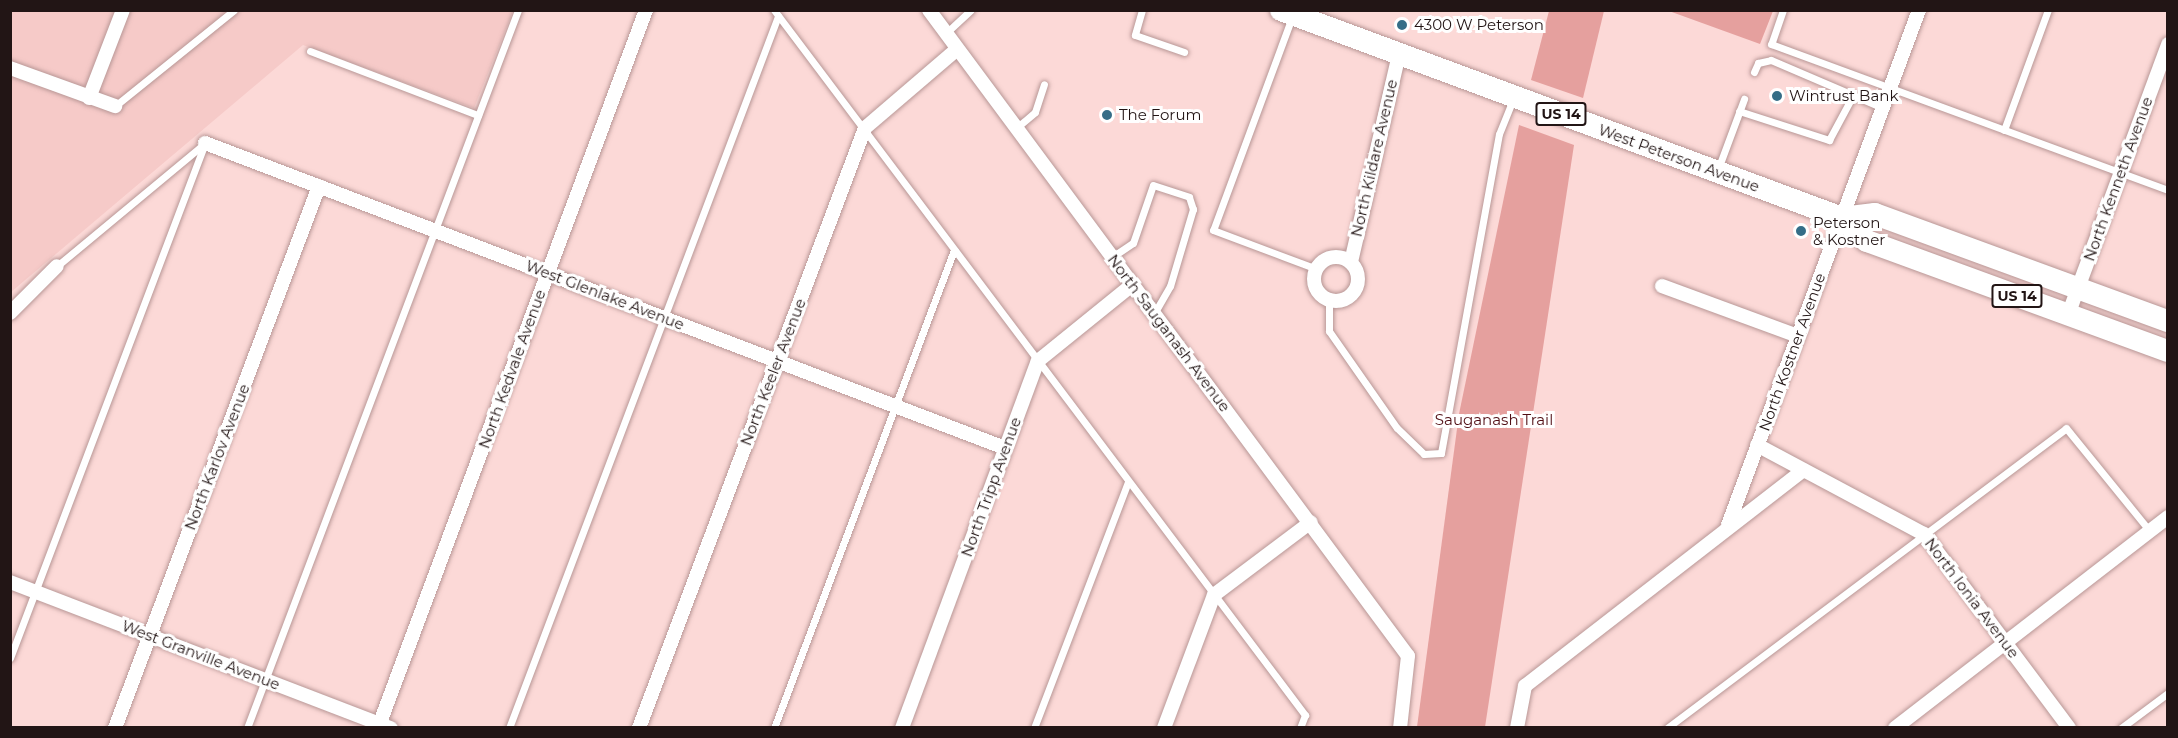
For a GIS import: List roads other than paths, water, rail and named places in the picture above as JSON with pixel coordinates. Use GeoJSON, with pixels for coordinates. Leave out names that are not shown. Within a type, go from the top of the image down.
{"type":"FeatureCollection","features":[{"type":"Feature","properties":{"kind":"main road","name":"West Peterson Avenue"},"geometry":{"type":"LineString","coordinates":[[1287,13],[1842,218],[1867,242],[2168,351]]}},
{"type":"Feature","properties":{"kind":"main road","name":"West Peterson Avenue"},"geometry":{"type":"LineString","coordinates":[[1842,218],[1875,214],[2168,321]]}},
{"type":"Feature","properties":{"kind":"street"},"geometry":{"type":"LineString","coordinates":[[89,98],[123,10]]}},
{"type":"Feature","properties":{"kind":"street","name":"North Kedvale Avenue"},"geometry":{"type":"LineString","coordinates":[[383,726],[646,10]]}},
{"type":"Feature","properties":{"kind":"street","name":"North Sauganash Avenue"},"geometry":{"type":"LineString","coordinates":[[928,10],[1311,522],[1408,656],[1400,728]]}},
{"type":"Feature","properties":{"kind":"street","name":"North Kostner Avenue"},"geometry":{"type":"LineString","coordinates":[[1728,525],[1919,10]]}},
{"type":"Feature","properties":{"kind":"street","name":"North Kenneth Avenue"},"geometry":{"type":"LineString","coordinates":[[2068,315],[2168,44]]}},
{"type":"Feature","properties":{"kind":"street","name":"North Keeler Avenue"},"geometry":{"type":"LineString","coordinates":[[639,728],[865,128],[956,50]]}},
{"type":"Feature","properties":{"kind":"street","name":"North Kildare Avenue"},"geometry":{"type":"LineString","coordinates":[[1329,300],[1344,300],[1356,290],[1358,275],[1351,262],[1399,54]]}},
{"type":"Feature","properties":{"kind":"street"},"geometry":{"type":"LineString","coordinates":[[10,68],[115,106]]}},
{"type":"Feature","properties":{"kind":"street","name":"West Glenlake Avenue"},"geometry":{"type":"LineString","coordinates":[[204,144],[548,272],[1005,448]]}},
{"type":"Feature","properties":{"kind":"street","name":"North Karlov Avenue"},"geometry":{"type":"LineString","coordinates":[[115,728],[319,186]]}},
{"type":"Feature","properties":{"kind":"street"},"geometry":{"type":"LineString","coordinates":[[1329,300],[1315,284],[1317,269],[1332,258],[1351,262]]}},
{"type":"Feature","properties":{"kind":"street"},"geometry":{"type":"LineString","coordinates":[[10,313],[57,266]]}},
{"type":"Feature","properties":{"kind":"street"},"geometry":{"type":"LineString","coordinates":[[1038,361],[1132,285]]}},
{"type":"Feature","properties":{"kind":"street"},"geometry":{"type":"LineString","coordinates":[[1662,286],[1798,336]]}},
{"type":"Feature","properties":{"kind":"street","name":"North Tripp Avenue"},"geometry":{"type":"LineString","coordinates":[[902,728],[1038,361]]}},
{"type":"Feature","properties":{"kind":"street","name":"North Ionia Avenue"},"geometry":{"type":"LineString","coordinates":[[1757,446],[1924,534],[2069,728]]}},
{"type":"Feature","properties":{"kind":"street"},"geometry":{"type":"LineString","coordinates":[[1517,728],[1525,686],[1728,525],[1803,470]]}},
{"type":"Feature","properties":{"kind":"street"},"geometry":{"type":"LineString","coordinates":[[1895,728],[2168,517]]}},
{"type":"Feature","properties":{"kind":"street"},"geometry":{"type":"LineString","coordinates":[[1164,728],[1214,595],[1311,522]]}},
{"type":"Feature","properties":{"kind":"street","name":"West Granville Avenue"},"geometry":{"type":"LineString","coordinates":[[10,582],[383,726]]}},
{"type":"Feature","properties":{"kind":"lane"},"geometry":{"type":"LineString","coordinates":[[115,106],[234,10]]}},
{"type":"Feature","properties":{"kind":"lane"},"geometry":{"type":"LineString","coordinates":[[247,728],[518,10]]}},
{"type":"Feature","properties":{"kind":"lane"},"geometry":{"type":"LineString","coordinates":[[945,34],[971,10]]}},
{"type":"Feature","properties":{"kind":"lane"},"geometry":{"type":"LineString","coordinates":[[1143,10],[1135,34],[1184,52]]}},
{"type":"Feature","properties":{"kind":"lane"},"geometry":{"type":"LineString","coordinates":[[1784,10],[1771,44],[2168,190]]}},
{"type":"Feature","properties":{"kind":"lane"},"geometry":{"type":"LineString","coordinates":[[2004,130],[2048,10]]}},
{"type":"Feature","properties":{"kind":"lane"},"geometry":{"type":"LineString","coordinates":[[776,13],[865,128],[954,250],[1305,716],[1300,728]]}},
{"type":"Feature","properties":{"kind":"lane"},"geometry":{"type":"LineString","coordinates":[[508,728],[664,317],[776,13]]}},
{"type":"Feature","properties":{"kind":"lane"},"geometry":{"type":"LineString","coordinates":[[1287,13],[1213,230],[1317,269]]}},
{"type":"Feature","properties":{"kind":"lane"},"geometry":{"type":"LineString","coordinates":[[310,51],[478,115]]}},
{"type":"Feature","properties":{"kind":"lane"},"geometry":{"type":"LineString","coordinates":[[1754,72],[1758,63],[1771,60],[1833,84],[1851,99],[1883,108]]}},
{"type":"Feature","properties":{"kind":"lane"},"geometry":{"type":"LineString","coordinates":[[1015,129],[1035,111],[1044,84]]}},
{"type":"Feature","properties":{"kind":"lane"},"geometry":{"type":"LineString","coordinates":[[1329,300],[1329,331],[1398,428],[1424,454],[1441,453],[1499,134],[1514,97]]}},
{"type":"Feature","properties":{"kind":"lane"},"geometry":{"type":"LineString","coordinates":[[1717,172],[1744,99]]}},
{"type":"Feature","properties":{"kind":"lane"},"geometry":{"type":"LineString","coordinates":[[1739,111],[1822,140],[1829,140],[1851,99]]}},
{"type":"Feature","properties":{"kind":"lane"},"geometry":{"type":"LineString","coordinates":[[57,266],[204,144]]}},
{"type":"Feature","properties":{"kind":"lane"},"geometry":{"type":"LineString","coordinates":[[10,658],[204,144]]}},
{"type":"Feature","properties":{"kind":"lane"},"geometry":{"type":"LineString","coordinates":[[1112,258],[1133,243],[1153,185],[1189,197],[1193,209],[1170,286],[1154,314]]}},
{"type":"Feature","properties":{"kind":"lane"},"geometry":{"type":"LineString","coordinates":[[774,728],[954,250]]}},
{"type":"Feature","properties":{"kind":"lane"},"geometry":{"type":"LineString","coordinates":[[1667,728],[2066,428],[2149,530]]}},
{"type":"Feature","properties":{"kind":"lane"},"geometry":{"type":"LineString","coordinates":[[1034,728],[1128,482]]}},
{"type":"Feature","properties":{"kind":"lane"},"geometry":{"type":"LineString","coordinates":[[2121,728],[2168,693]]}},
{"type":"Feature","properties":{"kind":"place","name":"4300 W Peterson"},"geometry":{"type":"Point","coordinates":[1402,25]}},
{"type":"Feature","properties":{"kind":"place","name":"Wintrust Bank"},"geometry":{"type":"Point","coordinates":[1777,96]}},
{"type":"Feature","properties":{"kind":"place","name":"The Forum"},"geometry":{"type":"Point","coordinates":[1107,115]}},
{"type":"Feature","properties":{"kind":"place","name":"Peterson & Kostner"},"geometry":{"type":"Point","coordinates":[1801,231]}},
{"type":"Feature","properties":{"kind":"park label","name":"Sauganash Trail"},"geometry":{"type":"Point","coordinates":[1494,420]}}]}
